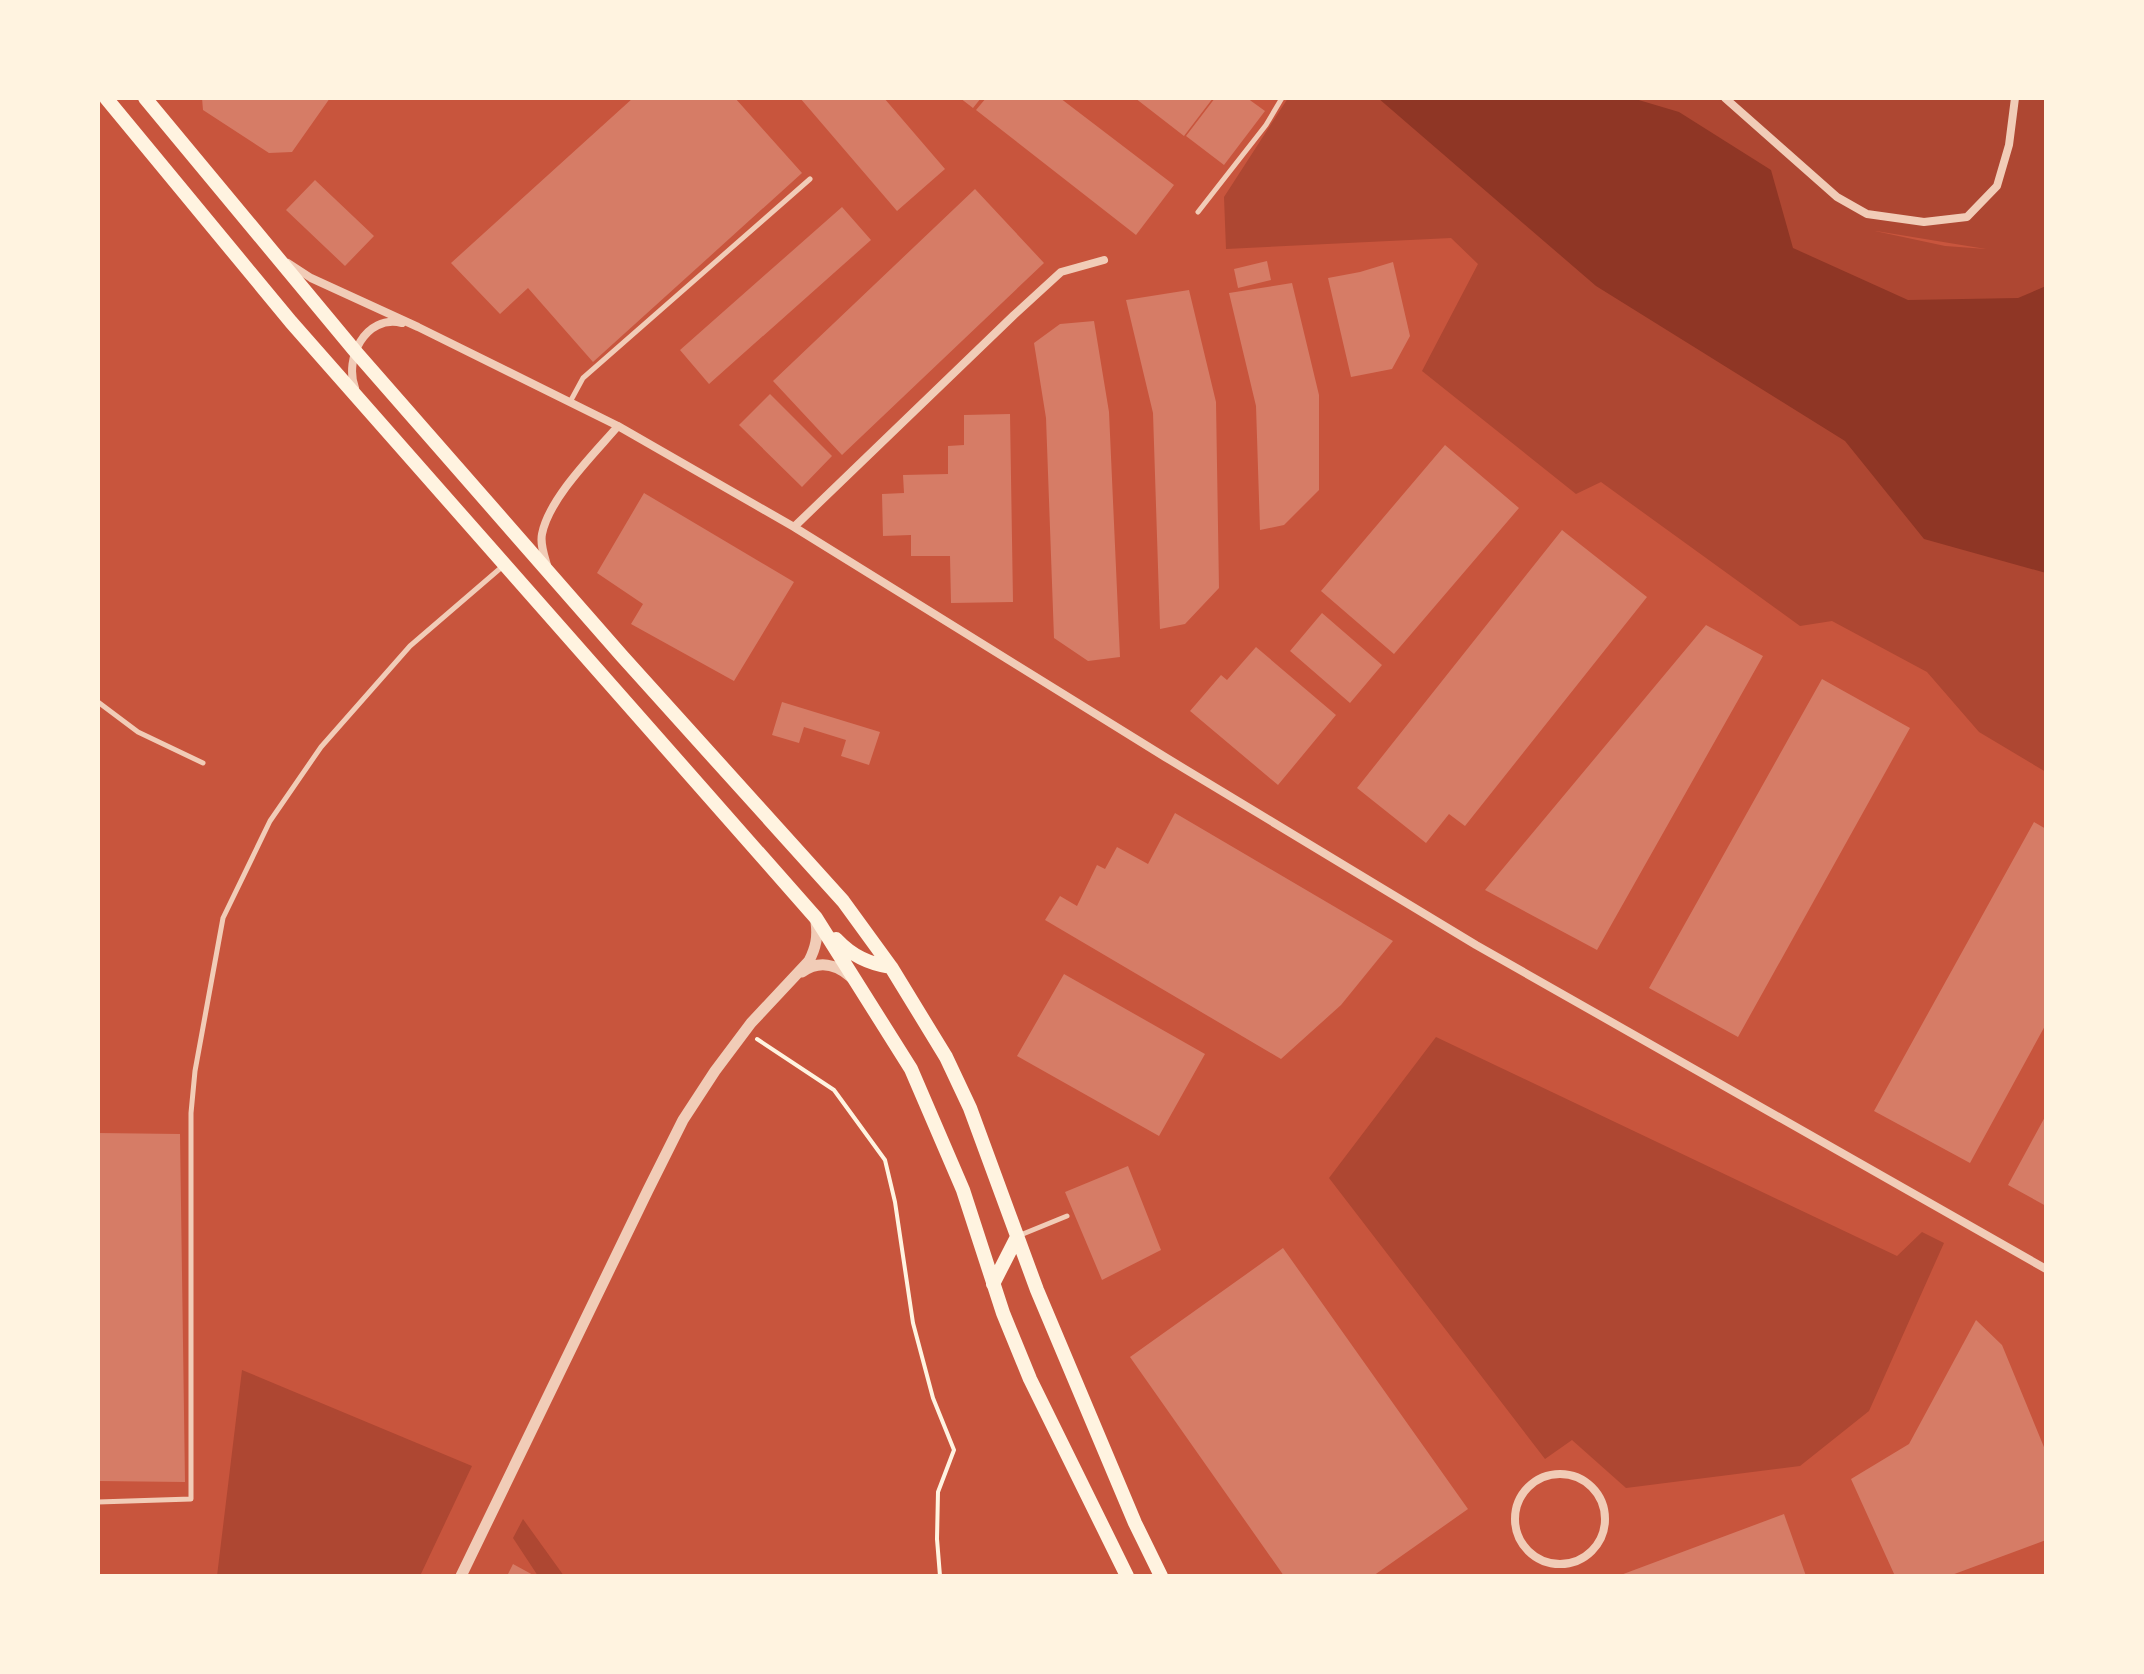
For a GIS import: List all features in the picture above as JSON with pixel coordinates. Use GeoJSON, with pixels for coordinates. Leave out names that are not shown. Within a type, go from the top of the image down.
{"type":"FeatureCollection","features":[{"type":"Feature","properties":{"kind":"main road"},"geometry":{"type":"LineString","coordinates":[[106,98],[291,322],[816,918],[845,949],[875,965],[891,967]]}},
{"type":"Feature","properties":{"kind":"main road"},"geometry":{"type":"LineString","coordinates":[[145,98],[355,351],[622,656],[843,901],[891,967],[946,1057],[964,1096],[1037,1290],[1135,1523],[1161,1576]]}},
{"type":"Feature","properties":{"kind":"main road"},"geometry":{"type":"LineString","coordinates":[[816,918],[911,1069],[963,1190],[993,1284],[1030,1379],[1127,1576]]}},
{"type":"Feature","properties":{"kind":"main road"},"geometry":{"type":"LineString","coordinates":[[993,1284],[1017,1237]]}},
{"type":"Feature","properties":{"kind":"street"},"geometry":{"type":"LineString","coordinates":[[1725,98],[1837,197],[1867,214],[1924,222],[1967,217],[1997,186],[2009,145],[2015,98]]}},
{"type":"Feature","properties":{"kind":"street"},"geometry":{"type":"LineString","coordinates":[[268,246],[311,278],[618,426],[794,527],[1476,945],[2046,1269]]}},
{"type":"Feature","properties":{"kind":"street"},"geometry":{"type":"LineString","coordinates":[[794,527],[1061,272],[1104,260]]}},
{"type":"Feature","properties":{"kind":"street"},"geometry":{"type":"LineString","coordinates":[[363,402],[350,375],[355,351],[370,330],[395,321],[418,327]]}},
{"type":"Feature","properties":{"kind":"street"},"geometry":{"type":"LineString","coordinates":[[550,573],[541,537],[547,517],[556,501],[618,426]]}},
{"type":"Feature","properties":{"kind":"street"},"geometry":{"type":"LineString","coordinates":[[461,1576],[683,1120],[745,1031],[809,961],[818,934],[816,918]]}},
{"type":"Feature","properties":{"kind":"street"},"geometry":{"type":"LineString","coordinates":[[791,979],[808,967],[822,964],[836,967],[858,984]]}},
{"type":"Feature","properties":{"kind":"street"},"geometry":{"type":"LineString","coordinates":[[1552,1474],[1568,1474],[1582,1479],[1594,1489],[1602,1503],[1605,1518],[1603,1533],[1595,1547],[1584,1557],[1556,1564],[1530,1552],[1521,1541],[1515,1514],[1519,1500],[1538,1480],[1552,1474]]}},
{"type":"Feature","properties":{"kind":"street"},"geometry":{"type":"LineString","coordinates":[[1556,1564],[1561,1576]]}},
{"type":"Feature","properties":{"kind":"lane"},"geometry":{"type":"LineString","coordinates":[[1198,212],[1266,125],[1282,98]]}},
{"type":"Feature","properties":{"kind":"lane"},"geometry":{"type":"LineString","coordinates":[[570,402],[583,378],[810,179]]}},
{"type":"Feature","properties":{"kind":"lane"},"geometry":{"type":"LineString","coordinates":[[98,1502],[191,1499],[191,1113],[195,1071],[223,918],[270,821],[321,747],[410,646],[504,566]]}},
{"type":"Feature","properties":{"kind":"lane"},"geometry":{"type":"LineString","coordinates":[[98,702],[138,732],[203,763]]}},
{"type":"Feature","properties":{"kind":"lane"},"geometry":{"type":"LineString","coordinates":[[1017,1237],[1067,1216]]}},
{"type":"Feature","properties":{"kind":"path"},"geometry":{"type":"LineString","coordinates":[[745,1031],[834,1090],[885,1160],[895,1202],[913,1323],[933,1398],[954,1450],[938,1492],[940,1576]]}},
{"type":"Feature","properties":{"kind":"shaded area"},"geometry":{"type":"Polygon","coordinates":[[[1288,98],[2046,98],[2046,772],[1979,732],[1927,672],[1832,621],[1800,626],[1601,482],[1576,494],[1422,371],[1478,264],[1451,238],[1226,249],[1224,197],[1288,98]],[[1875,231],[1945,246],[1986,249],[1875,231]]]}},
{"type":"Feature","properties":{"kind":"shaded area"},"geometry":{"type":"Polygon","coordinates":[[[1378,98],[1632,98],[1679,112],[1771,170],[1793,248],[1908,300],[2018,298],[2046,286],[2046,573],[1924,539],[1845,441],[1596,286],[1378,98]]]}},
{"type":"Feature","properties":{"kind":"shaded area"},"geometry":{"type":"Polygon","coordinates":[[[1436,1037],[1897,1256],[1922,1232],[1944,1243],[1869,1411],[1800,1466],[1626,1488],[1572,1440],[1545,1459],[1329,1178],[1436,1037]]]}},
{"type":"Feature","properties":{"kind":"shaded area"},"geometry":{"type":"Polygon","coordinates":[[[242,1370],[472,1466],[420,1576],[217,1576],[242,1370]]]}},
{"type":"Feature","properties":{"kind":"shaded area"},"geometry":{"type":"Polygon","coordinates":[[[523,1519],[564,1576],[538,1576],[513,1538],[523,1519]]]}},
{"type":"Feature","properties":{"kind":"building"},"geometry":{"type":"Polygon","coordinates":[[[202,98],[330,98],[292,152],[269,153],[203,110],[202,98]]]}},
{"type":"Feature","properties":{"kind":"building"},"geometry":{"type":"Polygon","coordinates":[[[633,98],[735,98],[802,173],[593,362],[528,288],[500,314],[451,263],[633,98]]]}},
{"type":"Feature","properties":{"kind":"building"},"geometry":{"type":"Polygon","coordinates":[[[800,98],[884,98],[945,169],[897,211],[800,98]]]}},
{"type":"Feature","properties":{"kind":"building"},"geometry":{"type":"Polygon","coordinates":[[[960,98],[981,98],[973,108],[960,98]]]}},
{"type":"Feature","properties":{"kind":"building"},"geometry":{"type":"Polygon","coordinates":[[[986,98],[1060,98],[1174,185],[1136,235],[976,110],[986,98]]]}},
{"type":"Feature","properties":{"kind":"building"},"geometry":{"type":"Polygon","coordinates":[[[1135,98],[1213,98],[1184,136],[1135,98]]]}},
{"type":"Feature","properties":{"kind":"building"},"geometry":{"type":"Polygon","coordinates":[[[1215,98],[1247,98],[1265,111],[1224,165],[1186,136],[1215,98]]]}},
{"type":"Feature","properties":{"kind":"building"},"geometry":{"type":"Polygon","coordinates":[[[315,180],[374,236],[345,266],[286,210],[315,180]]]}},
{"type":"Feature","properties":{"kind":"building"},"geometry":{"type":"Polygon","coordinates":[[[975,189],[1044,263],[842,455],[773,381],[975,189]]]}},
{"type":"Feature","properties":{"kind":"building"},"geometry":{"type":"Polygon","coordinates":[[[842,207],[871,240],[709,384],[680,350],[842,207]]]}},
{"type":"Feature","properties":{"kind":"building"},"geometry":{"type":"Polygon","coordinates":[[[1267,261],[1271,280],[1238,288],[1234,269],[1267,261]]]}},
{"type":"Feature","properties":{"kind":"building"},"geometry":{"type":"Polygon","coordinates":[[[1393,262],[1410,336],[1392,369],[1351,377],[1328,278],[1393,262]]]}},
{"type":"Feature","properties":{"kind":"building"},"geometry":{"type":"Polygon","coordinates":[[[1292,283],[1319,395],[1319,490],[1284,525],[1260,530],[1256,406],[1229,293],[1292,283]]]}},
{"type":"Feature","properties":{"kind":"building"},"geometry":{"type":"Polygon","coordinates":[[[1189,290],[1216,402],[1219,588],[1185,624],[1160,629],[1153,413],[1126,300],[1189,290]]]}},
{"type":"Feature","properties":{"kind":"building"},"geometry":{"type":"Polygon","coordinates":[[[1094,321],[1109,412],[1120,657],[1088,661],[1054,638],[1046,418],[1034,343],[1060,324],[1094,321]]]}},
{"type":"Feature","properties":{"kind":"building"},"geometry":{"type":"Polygon","coordinates":[[[770,394],[832,456],[802,487],[739,425],[770,394]]]}},
{"type":"Feature","properties":{"kind":"building"},"geometry":{"type":"Polygon","coordinates":[[[1010,414],[1013,602],[951,603],[950,556],[911,556],[911,535],[883,536],[882,494],[904,493],[903,475],[948,474],[948,446],[964,445],[964,415],[1010,414]]]}},
{"type":"Feature","properties":{"kind":"building"},"geometry":{"type":"Polygon","coordinates":[[[1445,445],[1519,508],[1394,654],[1321,591],[1445,445]]]}},
{"type":"Feature","properties":{"kind":"building"},"geometry":{"type":"Polygon","coordinates":[[[644,493],[794,582],[734,681],[631,624],[643,604],[597,573],[644,493]]]}},
{"type":"Feature","properties":{"kind":"building"},"geometry":{"type":"Polygon","coordinates":[[[1562,530],[1647,597],[1465,826],[1449,814],[1426,843],[1357,788],[1562,530]]]}},
{"type":"Feature","properties":{"kind":"building"},"geometry":{"type":"Polygon","coordinates":[[[1322,613],[1382,665],[1350,703],[1290,651],[1322,613]]]}},
{"type":"Feature","properties":{"kind":"building"},"geometry":{"type":"Polygon","coordinates":[[[1706,625],[1763,656],[1597,950],[1485,890],[1706,625]]]}},
{"type":"Feature","properties":{"kind":"building"},"geometry":{"type":"Polygon","coordinates":[[[1256,647],[1336,715],[1278,785],[1190,711],[1221,675],[1227,680],[1256,647]]]}},
{"type":"Feature","properties":{"kind":"building"},"geometry":{"type":"Polygon","coordinates":[[[1822,679],[1910,728],[1738,1037],[1649,988],[1822,679]]]}},
{"type":"Feature","properties":{"kind":"building"},"geometry":{"type":"Polygon","coordinates":[[[782,702],[880,732],[869,765],[841,756],[846,740],[804,727],[799,743],[772,735],[782,702]]]}},
{"type":"Feature","properties":{"kind":"building"},"geometry":{"type":"Polygon","coordinates":[[[1175,813],[1393,941],[1341,1005],[1281,1059],[1045,920],[1060,896],[1077,906],[1097,865],[1105,869],[1117,847],[1148,864],[1175,813]]]}},
{"type":"Feature","properties":{"kind":"building"},"geometry":{"type":"Polygon","coordinates":[[[2034,822],[2046,829],[2046,1024],[1970,1163],[1874,1111],[2034,822]]]}},
{"type":"Feature","properties":{"kind":"building"},"geometry":{"type":"Polygon","coordinates":[[[1064,974],[1205,1054],[1159,1136],[1017,1056],[1064,974]]]}},
{"type":"Feature","properties":{"kind":"building"},"geometry":{"type":"Polygon","coordinates":[[[2046,1115],[2046,1206],[2008,1185],[2046,1115]]]}},
{"type":"Feature","properties":{"kind":"building"},"geometry":{"type":"Polygon","coordinates":[[[98,1133],[180,1134],[185,1482],[98,1481],[98,1133]]]}},
{"type":"Feature","properties":{"kind":"building"},"geometry":{"type":"Polygon","coordinates":[[[1128,1166],[1161,1250],[1102,1280],[1065,1192],[1128,1166]]]}},
{"type":"Feature","properties":{"kind":"building"},"geometry":{"type":"Polygon","coordinates":[[[1283,1248],[1468,1509],[1373,1576],[1284,1576],[1130,1357],[1283,1248]]]}},
{"type":"Feature","properties":{"kind":"building"},"geometry":{"type":"Polygon","coordinates":[[[1976,1320],[2002,1345],[2046,1452],[2046,1540],[1949,1576],[1895,1576],[1851,1479],[1909,1444],[1976,1320]]]}},
{"type":"Feature","properties":{"kind":"building"},"geometry":{"type":"Polygon","coordinates":[[[1784,1514],[1806,1576],[1618,1576],[1784,1514]]]}},
{"type":"Feature","properties":{"kind":"building"},"geometry":{"type":"Polygon","coordinates":[[[513,1564],[535,1576],[507,1576],[513,1564]]]}}]}
